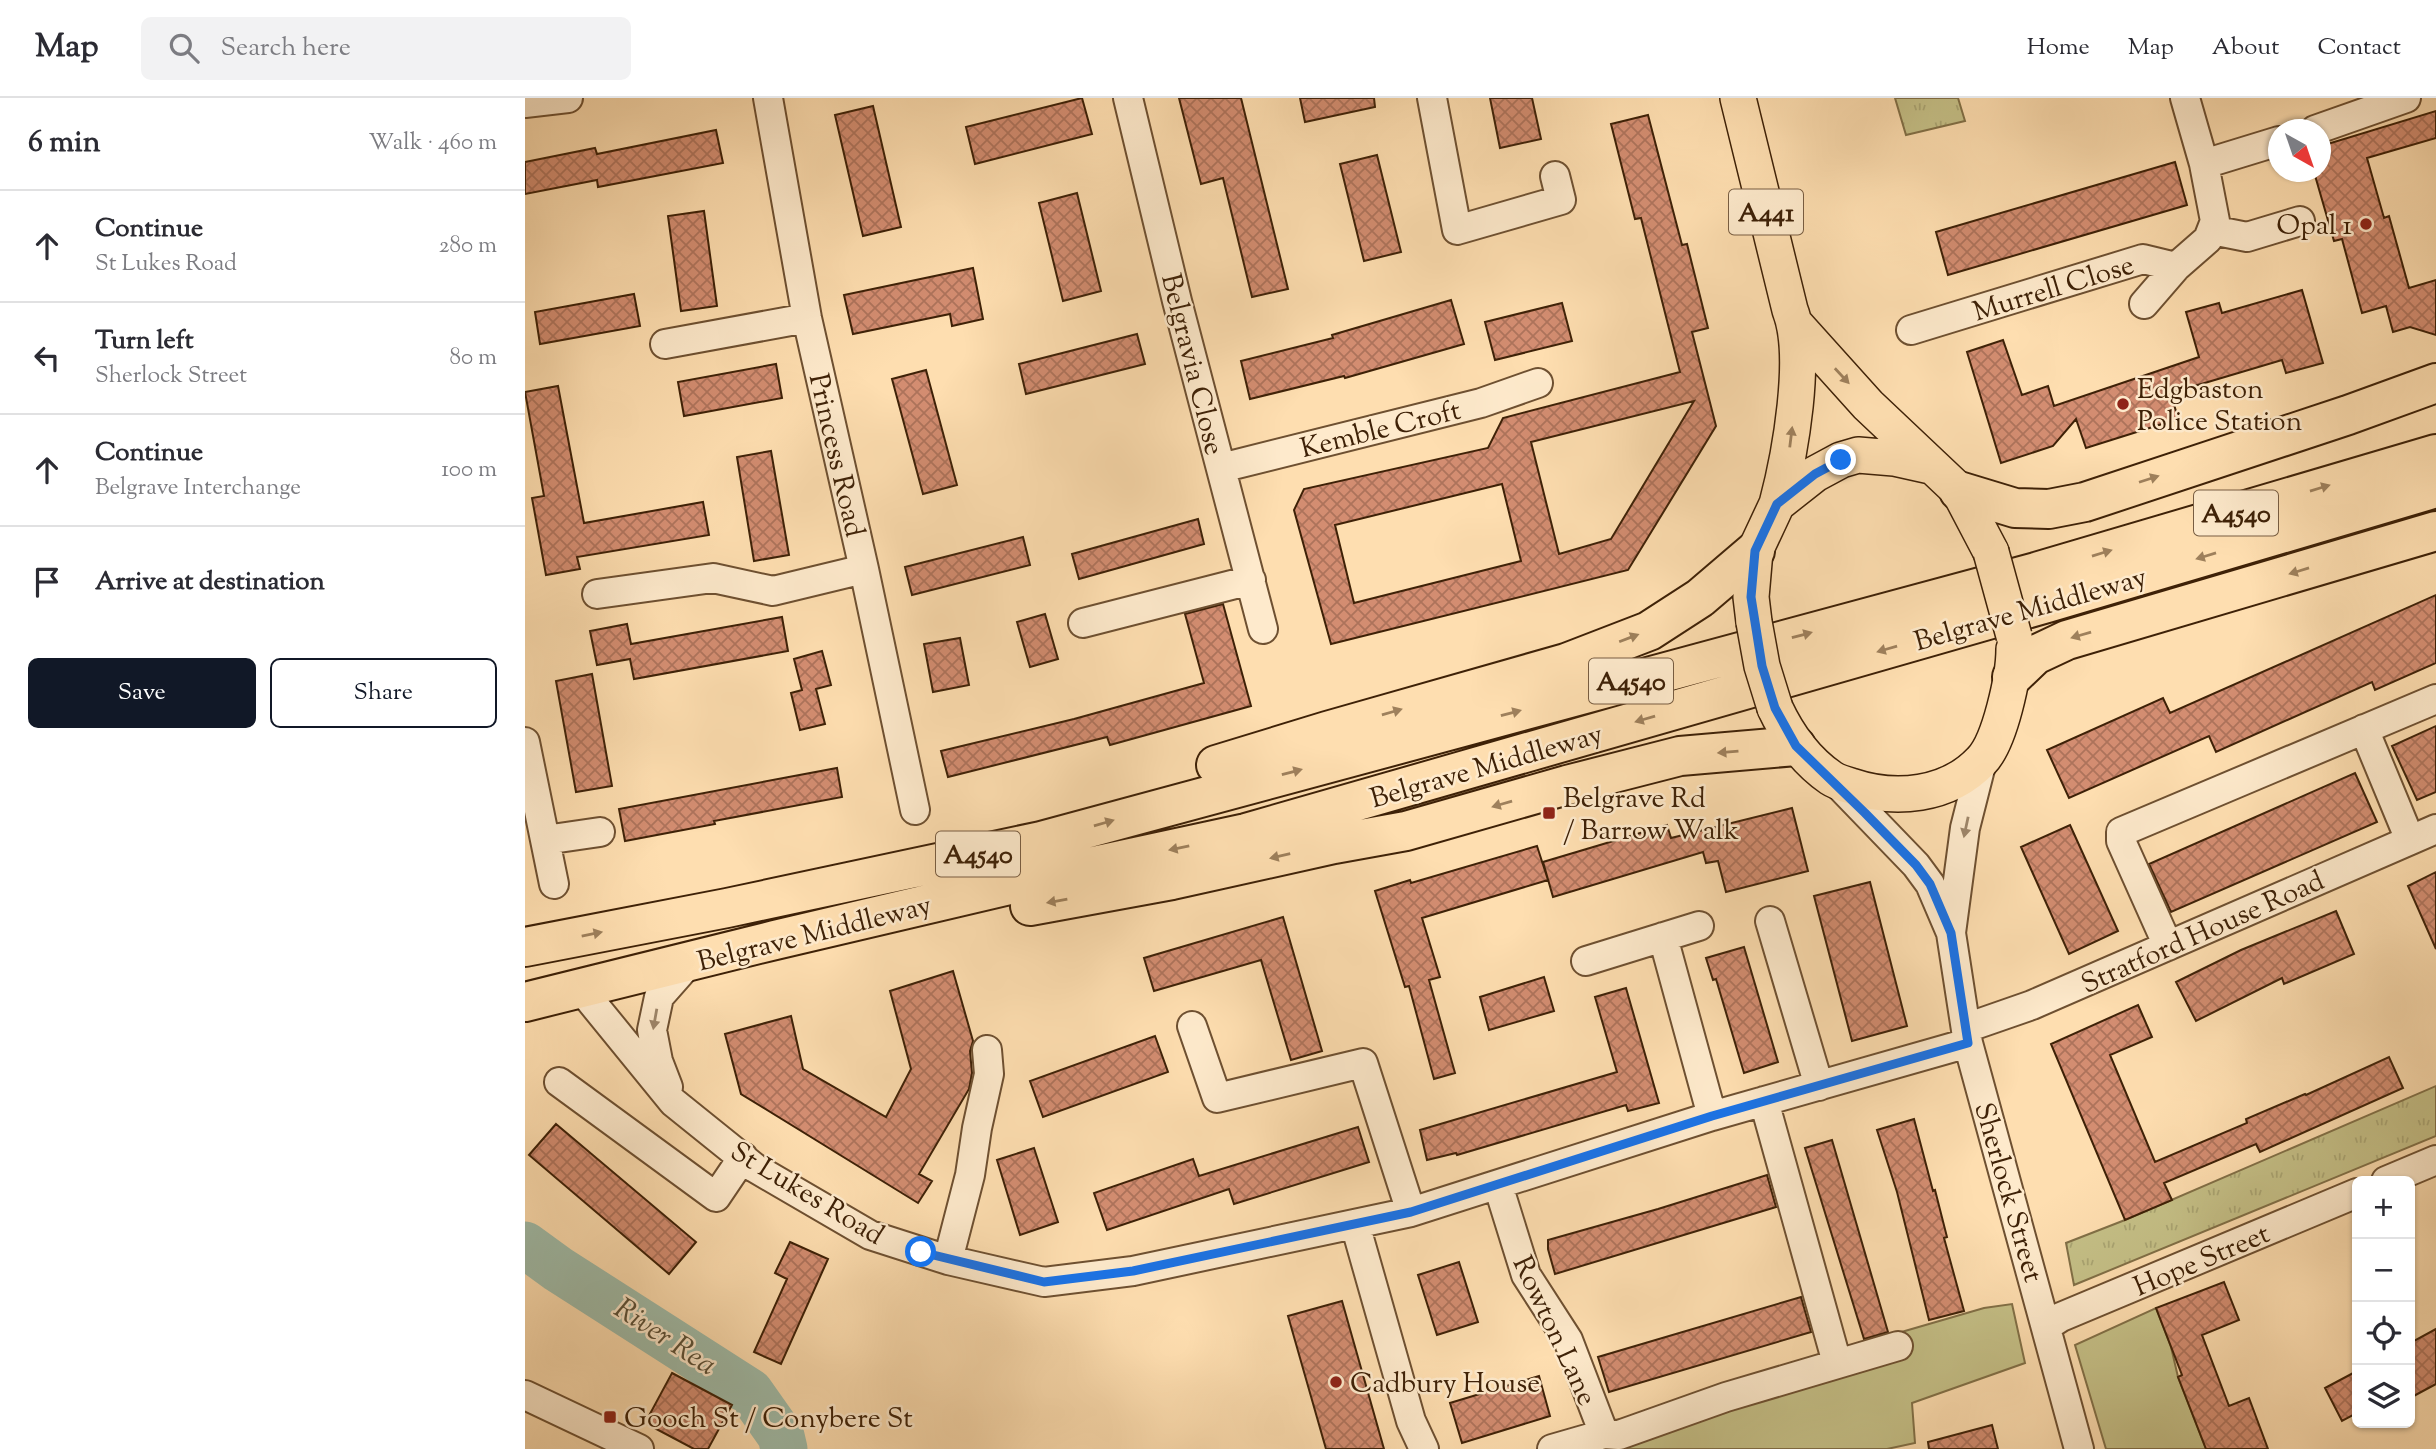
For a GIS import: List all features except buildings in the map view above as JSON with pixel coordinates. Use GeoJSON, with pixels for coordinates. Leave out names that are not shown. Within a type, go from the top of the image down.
{"type":"FeatureCollection","features":[{"type":"Feature","properties":{"kind":"highway"},"geometry":{"type":"LineString","coordinates":[[1959,491],[2015,509],[2049,509],[2085,502],[2436,383]]}},
{"type":"Feature","properties":{"kind":"highway","name":"Belgrave Middleway"},"geometry":{"type":"LineString","coordinates":[[525,947],[727,908],[1041,841],[2036,572],[2436,454]]}},
{"type":"Feature","properties":{"kind":"highway","name":"Belgrave Middleway"},"geometry":{"type":"LineString","coordinates":[[525,1002],[1042,877],[1246,833],[2047,604],[2436,488]]}},
{"type":"Feature","properties":{"kind":"highway"},"geometry":{"type":"LineString","coordinates":[[2012,677],[2035,655],[2067,640],[2436,531]]}},
{"type":"Feature","properties":{"kind":"highway"},"geometry":{"type":"LineString","coordinates":[[727,908],[1566,663],[1649,631],[1700,598],[1755,551]]}},
{"type":"Feature","properties":{"kind":"highway"},"geometry":{"type":"LineString","coordinates":[[775,940],[848,939],[1172,880],[1406,831],[1579,781],[1680,756],[1796,746]]}},
{"type":"Feature","properties":{"kind":"main road","name":"A441"},"geometry":{"type":"LineString","coordinates":[[1738,98],[1796,325],[1868,405],[1930,466]]}},
{"type":"Feature","properties":{"kind":"main road","name":"A441"},"geometry":{"type":"LineString","coordinates":[[1777,504],[1788,464],[1793,427],[1797,368],[1796,325]]}},
{"type":"Feature","properties":{"kind":"main road"},"geometry":{"type":"LineString","coordinates":[[1858,455],[1894,458],[1930,466],[1959,491],[1991,552],[2014,636],[2012,677],[1998,730],[1982,761],[1954,781],[1927,792],[1907,796],[1861,790],[1834,780],[1816,766],[1796,746],[1775,708],[1762,666],[1754,622],[1751,597],[1755,551],[1777,504],[1815,474],[1841,460],[1858,455]]}},
{"type":"Feature","properties":{"kind":"street"},"geometry":{"type":"LineString","coordinates":[[525,103],[568,98]]}},
{"type":"Feature","properties":{"kind":"street","name":"Princess Road"},"geometry":{"type":"LineString","coordinates":[[768,98],[807,318],[865,569],[915,810]]}},
{"type":"Feature","properties":{"kind":"street","name":"Belgravia Close"},"geometry":{"type":"LineString","coordinates":[[1128,98],[1263,629]]}},
{"type":"Feature","properties":{"kind":"street"},"geometry":{"type":"LineString","coordinates":[[1431,98],[1457,230],[1561,200],[1555,176]]}},
{"type":"Feature","properties":{"kind":"street"},"geometry":{"type":"LineString","coordinates":[[2185,98],[2204,164],[2215,221],[2211,230],[2247,237],[2300,221]]}},
{"type":"Feature","properties":{"kind":"street"},"geometry":{"type":"LineString","coordinates":[[2331,124],[2406,98]]}},
{"type":"Feature","properties":{"kind":"street"},"geometry":{"type":"LineString","coordinates":[[2204,164],[2268,144]]}},
{"type":"Feature","properties":{"kind":"street","name":"Murrell Close"},"geometry":{"type":"LineString","coordinates":[[1911,330],[2143,259],[2176,267],[2208,239],[2211,230]]}},
{"type":"Feature","properties":{"kind":"street"},"geometry":{"type":"LineString","coordinates":[[2144,304],[2176,267]]}},
{"type":"Feature","properties":{"kind":"street"},"geometry":{"type":"LineString","coordinates":[[665,344],[807,318]]}},
{"type":"Feature","properties":{"kind":"street","name":"Kemble Croft"},"geometry":{"type":"LineString","coordinates":[[1221,468],[1481,402],[1538,383]]}},
{"type":"Feature","properties":{"kind":"street"},"geometry":{"type":"LineString","coordinates":[[597,594],[713,578],[773,591],[865,569]]}},
{"type":"Feature","properties":{"kind":"street"},"geometry":{"type":"LineString","coordinates":[[1083,623],[1251,580]]}},
{"type":"Feature","properties":{"kind":"street"},"geometry":{"type":"LineString","coordinates":[[2168,946],[2121,841],[2121,832],[2436,699]]}},
{"type":"Feature","properties":{"kind":"street"},"geometry":{"type":"LineString","coordinates":[[2364,729],[2410,840]]}},
{"type":"Feature","properties":{"kind":"street"},"geometry":{"type":"LineString","coordinates":[[525,742],[554,884]]}},
{"type":"Feature","properties":{"kind":"street","name":"Sherlock Street"},"geometry":{"type":"LineString","coordinates":[[1951,933],[1965,828],[1982,761]]}},
{"type":"Feature","properties":{"kind":"street","name":"Sherlock Street"},"geometry":{"type":"LineString","coordinates":[[1834,780],[1916,865],[1930,884],[1951,933],[1967,1035],[2079,1449]]}},
{"type":"Feature","properties":{"kind":"street","name":"Stratford House Road"},"geometry":{"type":"LineString","coordinates":[[1967,1035],[2436,828]]}},
{"type":"Feature","properties":{"kind":"street"},"geometry":{"type":"LineString","coordinates":[[545,840],[600,832]]}},
{"type":"Feature","properties":{"kind":"street"},"geometry":{"type":"LineString","coordinates":[[1770,921],[1819,1086]]}},
{"type":"Feature","properties":{"kind":"street"},"geometry":{"type":"LineString","coordinates":[[1586,961],[1699,926]]}},
{"type":"Feature","properties":{"kind":"street"},"geometry":{"type":"LineString","coordinates":[[1663,937],[1712,1116]]}},
{"type":"Feature","properties":{"kind":"street"},"geometry":{"type":"LineString","coordinates":[[674,1102],[658,1061],[652,1030],[659,997],[689,963]]}},
{"type":"Feature","properties":{"kind":"street","name":"St Lukes Road"},"geometry":{"type":"LineString","coordinates":[[582,989],[674,1102],[755,1168],[870,1235],[948,1260],[1044,1282],[1133,1271],[1411,1212],[1712,1116],[1819,1086],[1967,1035]]}},
{"type":"Feature","properties":{"kind":"street"},"geometry":{"type":"LineString","coordinates":[[1192,1026],[1217,1098],[1363,1063],[1411,1212]]}},
{"type":"Feature","properties":{"kind":"street"},"geometry":{"type":"LineString","coordinates":[[948,1260],[970,1175],[989,1074],[987,1050]]}},
{"type":"Feature","properties":{"kind":"street"},"geometry":{"type":"LineString","coordinates":[[559,1082],[716,1197],[743,1157]]}},
{"type":"Feature","properties":{"kind":"street"},"geometry":{"type":"LineString","coordinates":[[1764,1101],[1837,1363]]}},
{"type":"Feature","properties":{"kind":"street"},"geometry":{"type":"LineString","coordinates":[[2398,1176],[2436,1160]]}},
{"type":"Feature","properties":{"kind":"street","name":"Rowton Lane"},"geometry":{"type":"LineString","coordinates":[[1498,1185],[1526,1276],[1568,1340],[1604,1434]]}},
{"type":"Feature","properties":{"kind":"street","name":"Hope Street"},"geometry":{"type":"LineString","coordinates":[[2047,1326],[2061,1317],[2352,1196]]}},
{"type":"Feature","properties":{"kind":"street"},"geometry":{"type":"LineString","coordinates":[[1355,1224],[1411,1421],[1424,1449]]}},
{"type":"Feature","properties":{"kind":"street","name":"Rowton Lane"},"geometry":{"type":"LineString","coordinates":[[1552,1449],[1604,1434],[1619,1435],[1726,1397],[1898,1346]]}},
{"type":"Feature","properties":{"kind":"street"},"geometry":{"type":"LineString","coordinates":[[525,1395],[639,1449]]}},
{"type":"Feature","properties":{"kind":"green space"},"geometry":{"type":"Polygon","coordinates":[[[1895,98],[1958,98],[1965,121],[1906,135],[1895,98]]]}},
{"type":"Feature","properties":{"kind":"green space"},"geometry":{"type":"Polygon","coordinates":[[[2436,1086],[2436,1136],[2074,1285],[2066,1243],[2436,1086]]]}},
{"type":"Feature","properties":{"kind":"green space"},"geometry":{"type":"Polygon","coordinates":[[[2012,1304],[2025,1363],[1912,1403],[1915,1443],[1887,1449],[1594,1449],[1898,1333],[1984,1308],[2012,1304]]]}},
{"type":"Feature","properties":{"kind":"green space"},"geometry":{"type":"Polygon","coordinates":[[[2156,1308],[2171,1347],[2178,1377],[2206,1449],[2106,1449],[2075,1345],[2156,1308]]]}},
{"type":"Feature","properties":{"kind":"waterway","name":"River Rea"},"geometry":{"type":"LineString","coordinates":[[525,1245],[750,1392],[781,1436],[784,1449]]}},
{"type":"Feature","properties":{"kind":"place","name":"Opal 1"},"geometry":{"type":"Point","coordinates":[2366,224]}},
{"type":"Feature","properties":{"kind":"place","name":"Edgbaston Police Station"},"geometry":{"type":"Point","coordinates":[2123,404]}},
{"type":"Feature","properties":{"kind":"place","name":"Belgrave Rd / Barrow Walk"},"geometry":{"type":"Point","coordinates":[1549,813]}},
{"type":"Feature","properties":{"kind":"place","name":"Cadbury House"},"geometry":{"type":"Point","coordinates":[1336,1382]}},
{"type":"Feature","properties":{"kind":"place","name":"Gooch St / Conybere St"},"geometry":{"type":"Point","coordinates":[610,1417]}},
{"type":"Feature","properties":{"kind":"route"},"geometry":{"type":"LineString","coordinates":[[921,1252],[1044,1282],[1133,1271],[1411,1212],[1712,1116],[1968,1043],[1951,933],[1930,884],[1916,865],[1834,780],[1796,746],[1775,708],[1762,666],[1751,597],[1755,551],[1777,504],[1815,474],[1841,460]]}}]}
